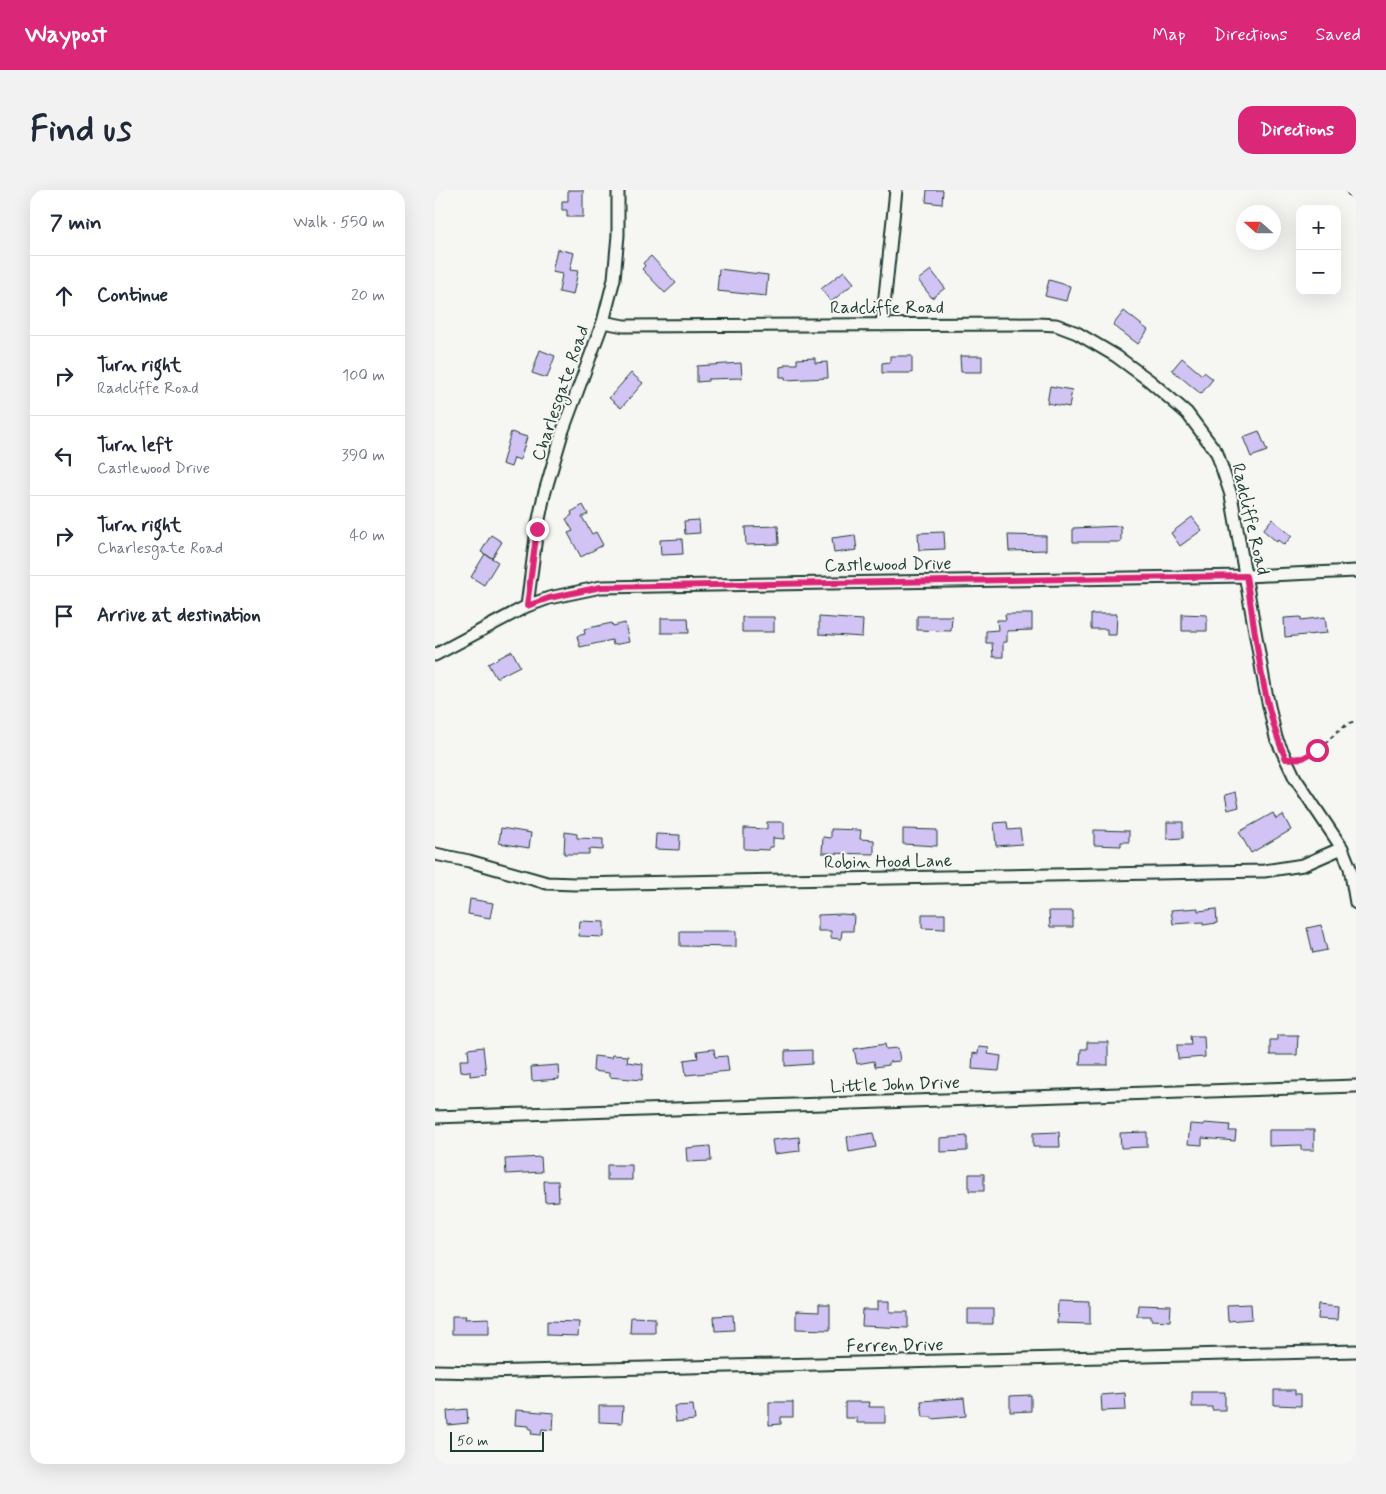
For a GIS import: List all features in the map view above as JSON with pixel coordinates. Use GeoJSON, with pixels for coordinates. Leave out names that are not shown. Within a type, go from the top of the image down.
{"type":"FeatureCollection","features":[{"type":"Feature","properties":{"kind":"street","name":"Charlesgate Road"},"geometry":{"type":"LineString","coordinates":[[527,606],[537,529],[544,495],[563,430],[603,322],[614,279],[618,235],[618,190]]}},
{"type":"Feature","properties":{"kind":"street"},"geometry":{"type":"LineString","coordinates":[[881,325],[896,190]]}},
{"type":"Feature","properties":{"kind":"street","name":"Radcliffe Road"},"geometry":{"type":"LineString","coordinates":[[603,322],[625,326],[1056,325],[1077,333],[1116,356],[1150,381],[1187,413],[1217,453],[1231,495],[1265,688],[1277,738],[1295,778],[1342,848],[1350,868],[1356,903]]}},
{"type":"Feature","properties":{"kind":"street","name":"Castlewood Drive"},"geometry":{"type":"LineString","coordinates":[[435,655],[527,606],[549,598],[601,587],[1246,576],[1356,570]]}},
{"type":"Feature","properties":{"kind":"street","name":"Robin Hood Lane"},"geometry":{"type":"LineString","coordinates":[[435,854],[469,861],[547,883],[575,884],[1264,871],[1303,864],[1342,848]]}},
{"type":"Feature","properties":{"kind":"street","name":"Little John Drive"},"geometry":{"type":"LineString","coordinates":[[435,1117],[1356,1086]]}},
{"type":"Feature","properties":{"kind":"street","name":"Ferren Drive"},"geometry":{"type":"LineString","coordinates":[[435,1371],[481,1372],[1356,1351]]}},
{"type":"Feature","properties":{"kind":"path"},"geometry":{"type":"LineString","coordinates":[[1286,759],[1303,758],[1317,750],[1333,735],[1356,721]]}},
{"type":"Feature","properties":{"kind":"building"},"geometry":{"type":"Polygon","coordinates":[[[568,190],[583,190],[583,217],[567,217],[567,210],[562,210],[562,201],[568,201],[568,190]]]}},
{"type":"Feature","properties":{"kind":"building"},"geometry":{"type":"Polygon","coordinates":[[[927,190],[943,190],[942,204],[926,202],[927,190]]]}},
{"type":"Feature","properties":{"kind":"building"},"geometry":{"type":"Polygon","coordinates":[[[557,249],[574,253],[570,270],[578,271],[573,295],[559,292],[562,274],[552,272],[557,249]]]}},
{"type":"Feature","properties":{"kind":"building"},"geometry":{"type":"Polygon","coordinates":[[[651,256],[676,283],[665,293],[642,269],[645,266],[643,263],[651,256]]]}},
{"type":"Feature","properties":{"kind":"building"},"geometry":{"type":"Polygon","coordinates":[[[719,269],[768,275],[766,296],[717,291],[719,269]]]}},
{"type":"Feature","properties":{"kind":"building"},"geometry":{"type":"Polygon","coordinates":[[[931,270],[945,288],[932,298],[918,280],[931,270]]]}},
{"type":"Feature","properties":{"kind":"building"},"geometry":{"type":"Polygon","coordinates":[[[844,271],[854,283],[831,302],[821,289],[844,271]]]}},
{"type":"Feature","properties":{"kind":"building"},"geometry":{"type":"Polygon","coordinates":[[[1049,280],[1070,286],[1066,301],[1045,296],[1049,280]]]}},
{"type":"Feature","properties":{"kind":"building"},"geometry":{"type":"Polygon","coordinates":[[[1124,311],[1148,330],[1138,344],[1113,325],[1124,311]]]}},
{"type":"Feature","properties":{"kind":"building"},"geometry":{"type":"Polygon","coordinates":[[[540,350],[555,356],[547,378],[532,373],[540,350]]]}},
{"type":"Feature","properties":{"kind":"building"},"geometry":{"type":"Polygon","coordinates":[[[890,356],[912,356],[912,373],[882,373],[882,363],[890,362],[890,356]]]}},
{"type":"Feature","properties":{"kind":"building"},"geometry":{"type":"Polygon","coordinates":[[[960,356],[982,356],[982,372],[961,372],[960,356]]]}},
{"type":"Feature","properties":{"kind":"building"},"geometry":{"type":"Polygon","coordinates":[[[815,358],[815,363],[827,362],[828,378],[785,380],[785,377],[780,377],[780,367],[785,366],[785,364],[797,364],[797,359],[815,358]]]}},
{"type":"Feature","properties":{"kind":"building"},"geometry":{"type":"Polygon","coordinates":[[[1182,358],[1202,375],[1204,372],[1213,379],[1201,394],[1172,370],[1182,358]]]}},
{"type":"Feature","properties":{"kind":"building"},"geometry":{"type":"Polygon","coordinates":[[[741,363],[742,378],[708,379],[708,381],[697,382],[697,366],[741,363]]]}},
{"type":"Feature","properties":{"kind":"building"},"geometry":{"type":"Polygon","coordinates":[[[631,373],[643,383],[621,408],[609,398],[631,373]]]}},
{"type":"Feature","properties":{"kind":"building"},"geometry":{"type":"Polygon","coordinates":[[[1050,386],[1072,390],[1069,407],[1047,403],[1050,386]]]}},
{"type":"Feature","properties":{"kind":"building"},"geometry":{"type":"Polygon","coordinates":[[[1259,431],[1267,451],[1251,457],[1243,437],[1259,431]]]}},
{"type":"Feature","properties":{"kind":"building"},"geometry":{"type":"Polygon","coordinates":[[[511,432],[527,437],[520,460],[514,458],[511,467],[502,464],[511,432]]]}},
{"type":"Feature","properties":{"kind":"building"},"geometry":{"type":"Polygon","coordinates":[[[583,505],[588,514],[582,517],[592,534],[596,532],[603,545],[581,557],[568,533],[573,531],[566,519],[572,515],[571,512],[583,505]]]}},
{"type":"Feature","properties":{"kind":"building"},"geometry":{"type":"Polygon","coordinates":[[[1192,517],[1202,530],[1180,546],[1171,533],[1192,517]]]}},
{"type":"Feature","properties":{"kind":"building"},"geometry":{"type":"Polygon","coordinates":[[[1272,519],[1292,536],[1284,545],[1278,540],[1277,542],[1263,530],[1272,519]]]}},
{"type":"Feature","properties":{"kind":"building"},"geometry":{"type":"Polygon","coordinates":[[[699,520],[700,533],[685,534],[684,521],[699,520]]]}},
{"type":"Feature","properties":{"kind":"building"},"geometry":{"type":"Polygon","coordinates":[[[778,526],[779,544],[746,545],[745,527],[778,526]]]}},
{"type":"Feature","properties":{"kind":"building"},"geometry":{"type":"Polygon","coordinates":[[[1121,526],[1121,542],[1073,542],[1073,528],[1121,526]]]}},
{"type":"Feature","properties":{"kind":"building"},"geometry":{"type":"Polygon","coordinates":[[[944,532],[945,549],[919,550],[918,533],[944,532]]]}},
{"type":"Feature","properties":{"kind":"building"},"geometry":{"type":"Polygon","coordinates":[[[491,535],[502,542],[492,558],[481,552],[491,535]]]}},
{"type":"Feature","properties":{"kind":"building"},"geometry":{"type":"Polygon","coordinates":[[[855,535],[857,550],[834,553],[832,538],[855,535]]]}},
{"type":"Feature","properties":{"kind":"building"},"geometry":{"type":"Polygon","coordinates":[[[1008,535],[1046,536],[1046,550],[1009,551],[1008,535]]]}},
{"type":"Feature","properties":{"kind":"building"},"geometry":{"type":"Polygon","coordinates":[[[682,539],[683,554],[661,555],[660,540],[682,539]]]}},
{"type":"Feature","properties":{"kind":"building"},"geometry":{"type":"Polygon","coordinates":[[[485,554],[498,562],[484,585],[471,577],[485,554]]]}},
{"type":"Feature","properties":{"kind":"building"},"geometry":{"type":"Polygon","coordinates":[[[1005,614],[1032,614],[1032,630],[1007,631],[1007,642],[1003,642],[1003,657],[993,657],[992,643],[986,643],[986,631],[998,630],[997,620],[1006,620],[1005,614]]]}},
{"type":"Feature","properties":{"kind":"building"},"geometry":{"type":"Polygon","coordinates":[[[1091,614],[1117,614],[1116,635],[1107,635],[1107,629],[1091,629],[1091,614]]]}},
{"type":"Feature","properties":{"kind":"building"},"geometry":{"type":"Polygon","coordinates":[[[1182,614],[1207,615],[1207,631],[1182,631],[1182,614]]]}},
{"type":"Feature","properties":{"kind":"building"},"geometry":{"type":"Polygon","coordinates":[[[917,616],[952,616],[951,631],[917,630],[917,616]]]}},
{"type":"Feature","properties":{"kind":"building"},"geometry":{"type":"Polygon","coordinates":[[[742,617],[774,617],[774,632],[742,632],[742,617]]]}},
{"type":"Feature","properties":{"kind":"building"},"geometry":{"type":"Polygon","coordinates":[[[819,617],[863,620],[862,637],[819,634],[819,617]]]}},
{"type":"Feature","properties":{"kind":"building"},"geometry":{"type":"Polygon","coordinates":[[[1301,617],[1301,620],[1325,617],[1327,633],[1285,637],[1284,618],[1301,617]]]}},
{"type":"Feature","properties":{"kind":"building"},"geometry":{"type":"Polygon","coordinates":[[[661,618],[688,618],[689,633],[661,633],[661,618]]]}},
{"type":"Feature","properties":{"kind":"building"},"geometry":{"type":"Polygon","coordinates":[[[612,623],[613,626],[625,623],[629,642],[613,645],[612,640],[580,647],[577,636],[585,634],[584,629],[612,623]]]}},
{"type":"Feature","properties":{"kind":"building"},"geometry":{"type":"Polygon","coordinates":[[[512,651],[520,666],[496,678],[488,664],[512,651]]]}},
{"type":"Feature","properties":{"kind":"building"},"geometry":{"type":"Polygon","coordinates":[[[1236,792],[1239,807],[1228,810],[1225,795],[1236,792]]]}},
{"type":"Feature","properties":{"kind":"building"},"geometry":{"type":"Polygon","coordinates":[[[1273,813],[1276,819],[1283,815],[1291,830],[1251,853],[1239,832],[1273,813]]]}},
{"type":"Feature","properties":{"kind":"building"},"geometry":{"type":"Polygon","coordinates":[[[767,822],[784,822],[784,839],[773,838],[773,847],[769,847],[769,850],[744,849],[744,828],[767,829],[767,822]]]}},
{"type":"Feature","properties":{"kind":"building"},"geometry":{"type":"Polygon","coordinates":[[[1007,822],[1008,830],[1020,829],[1022,844],[996,846],[994,823],[1007,822]]]}},
{"type":"Feature","properties":{"kind":"building"},"geometry":{"type":"Polygon","coordinates":[[[1167,822],[1183,822],[1183,838],[1167,839],[1167,822]]]}},
{"type":"Feature","properties":{"kind":"building"},"geometry":{"type":"Polygon","coordinates":[[[501,828],[531,833],[529,848],[499,843],[501,828]]]}},
{"type":"Feature","properties":{"kind":"building"},"geometry":{"type":"Polygon","coordinates":[[[831,829],[861,830],[860,839],[874,840],[874,854],[822,853],[823,837],[831,838],[831,829]]]}},
{"type":"Feature","properties":{"kind":"building"},"geometry":{"type":"Polygon","coordinates":[[[903,829],[937,830],[937,846],[903,844],[903,829]]]}},
{"type":"Feature","properties":{"kind":"building"},"geometry":{"type":"Polygon","coordinates":[[[1094,830],[1129,831],[1129,842],[1121,842],[1121,846],[1094,845],[1094,830]]]}},
{"type":"Feature","properties":{"kind":"building"},"geometry":{"type":"Polygon","coordinates":[[[565,832],[577,834],[577,838],[603,839],[603,850],[589,849],[589,854],[564,854],[565,832]]]}},
{"type":"Feature","properties":{"kind":"building"},"geometry":{"type":"Polygon","coordinates":[[[656,834],[680,835],[679,850],[655,849],[656,834]]]}},
{"type":"Feature","properties":{"kind":"building"},"geometry":{"type":"Polygon","coordinates":[[[470,899],[493,903],[490,918],[468,914],[470,899]]]}},
{"type":"Feature","properties":{"kind":"building"},"geometry":{"type":"Polygon","coordinates":[[[1198,908],[1198,911],[1216,909],[1217,923],[1203,925],[1203,922],[1173,924],[1171,910],[1198,908]]]}},
{"type":"Feature","properties":{"kind":"building"},"geometry":{"type":"Polygon","coordinates":[[[1049,911],[1073,911],[1073,927],[1050,927],[1049,911]]]}},
{"type":"Feature","properties":{"kind":"building"},"geometry":{"type":"Polygon","coordinates":[[[922,914],[945,914],[945,929],[922,928],[922,914]]]}},
{"type":"Feature","properties":{"kind":"building"},"geometry":{"type":"Polygon","coordinates":[[[818,915],[854,915],[853,931],[842,931],[841,939],[831,938],[831,931],[818,931],[818,915]]]}},
{"type":"Feature","properties":{"kind":"building"},"geometry":{"type":"Polygon","coordinates":[[[580,921],[604,922],[604,937],[579,936],[580,921]]]}},
{"type":"Feature","properties":{"kind":"building"},"geometry":{"type":"Polygon","coordinates":[[[1321,925],[1327,950],[1313,953],[1307,928],[1321,925]]]}},
{"type":"Feature","properties":{"kind":"building"},"geometry":{"type":"Polygon","coordinates":[[[680,931],[736,931],[736,947],[680,946],[680,931]]]}},
{"type":"Feature","properties":{"kind":"building"},"geometry":{"type":"Polygon","coordinates":[[[1277,1035],[1298,1035],[1297,1055],[1270,1055],[1270,1040],[1277,1040],[1277,1035]]]}},
{"type":"Feature","properties":{"kind":"building"},"geometry":{"type":"Polygon","coordinates":[[[1190,1036],[1204,1036],[1205,1057],[1178,1059],[1177,1045],[1191,1045],[1190,1036]]]}},
{"type":"Feature","properties":{"kind":"building"},"geometry":{"type":"Polygon","coordinates":[[[1087,1042],[1108,1042],[1108,1065],[1080,1065],[1081,1049],[1087,1049],[1087,1042]]]}},
{"type":"Feature","properties":{"kind":"building"},"geometry":{"type":"Polygon","coordinates":[[[885,1044],[886,1049],[898,1048],[900,1061],[889,1062],[889,1065],[875,1067],[874,1061],[857,1064],[854,1049],[885,1044]]]}},
{"type":"Feature","properties":{"kind":"building"},"geometry":{"type":"Polygon","coordinates":[[[483,1047],[486,1074],[470,1076],[470,1071],[461,1072],[460,1060],[469,1060],[468,1049],[483,1047]]]}},
{"type":"Feature","properties":{"kind":"building"},"geometry":{"type":"Polygon","coordinates":[[[979,1047],[989,1048],[988,1054],[1001,1056],[999,1071],[972,1069],[973,1053],[978,1054],[979,1047]]]}},
{"type":"Feature","properties":{"kind":"building"},"geometry":{"type":"Polygon","coordinates":[[[714,1049],[715,1057],[727,1056],[729,1071],[686,1075],[684,1060],[698,1058],[697,1051],[714,1049]]]}},
{"type":"Feature","properties":{"kind":"building"},"geometry":{"type":"Polygon","coordinates":[[[812,1050],[812,1064],[785,1066],[785,1051],[812,1050]]]}},
{"type":"Feature","properties":{"kind":"building"},"geometry":{"type":"Polygon","coordinates":[[[612,1055],[628,1056],[627,1062],[643,1064],[642,1080],[609,1077],[609,1073],[593,1071],[594,1056],[611,1058],[612,1055]]]}},
{"type":"Feature","properties":{"kind":"building"},"geometry":{"type":"Polygon","coordinates":[[[558,1065],[559,1079],[532,1081],[531,1067],[558,1065]]]}},
{"type":"Feature","properties":{"kind":"building"},"geometry":{"type":"Polygon","coordinates":[[[1204,1123],[1230,1125],[1229,1131],[1236,1131],[1235,1141],[1202,1138],[1202,1145],[1188,1144],[1190,1124],[1204,1125],[1204,1123]]]}},
{"type":"Feature","properties":{"kind":"building"},"geometry":{"type":"Polygon","coordinates":[[[1269,1130],[1314,1130],[1314,1150],[1301,1150],[1301,1145],[1269,1146],[1269,1130]]]}},
{"type":"Feature","properties":{"kind":"building"},"geometry":{"type":"Polygon","coordinates":[[[1059,1132],[1060,1147],[1033,1147],[1033,1133],[1059,1132]]]}},
{"type":"Feature","properties":{"kind":"building"},"geometry":{"type":"Polygon","coordinates":[[[1147,1132],[1147,1147],[1121,1148],[1120,1133],[1147,1132]]]}},
{"type":"Feature","properties":{"kind":"building"},"geometry":{"type":"Polygon","coordinates":[[[873,1133],[876,1147],[849,1152],[847,1137],[873,1133]]]}},
{"type":"Feature","properties":{"kind":"building"},"geometry":{"type":"Polygon","coordinates":[[[967,1136],[967,1151],[940,1152],[940,1138],[967,1136]]]}},
{"type":"Feature","properties":{"kind":"building"},"geometry":{"type":"Polygon","coordinates":[[[799,1137],[800,1151],[774,1154],[772,1140],[799,1137]]]}},
{"type":"Feature","properties":{"kind":"building"},"geometry":{"type":"Polygon","coordinates":[[[710,1146],[711,1161],[687,1162],[686,1148],[710,1146]]]}},
{"type":"Feature","properties":{"kind":"building"},"geometry":{"type":"Polygon","coordinates":[[[541,1157],[542,1172],[506,1174],[505,1159],[541,1157]]]}},
{"type":"Feature","properties":{"kind":"building"},"geometry":{"type":"Polygon","coordinates":[[[607,1165],[632,1165],[632,1180],[607,1180],[607,1165]]]}},
{"type":"Feature","properties":{"kind":"building"},"geometry":{"type":"Polygon","coordinates":[[[969,1174],[984,1174],[984,1191],[969,1191],[969,1174]]]}},
{"type":"Feature","properties":{"kind":"building"},"geometry":{"type":"Polygon","coordinates":[[[544,1181],[558,1181],[559,1201],[545,1202],[544,1181]]]}},
{"type":"Feature","properties":{"kind":"building"},"geometry":{"type":"Polygon","coordinates":[[[878,1301],[890,1301],[890,1312],[908,1312],[908,1328],[862,1326],[863,1310],[878,1310],[878,1301]]]}},
{"type":"Feature","properties":{"kind":"building"},"geometry":{"type":"Polygon","coordinates":[[[1058,1301],[1090,1302],[1090,1324],[1057,1323],[1058,1301]]]}},
{"type":"Feature","properties":{"kind":"building"},"geometry":{"type":"Polygon","coordinates":[[[1251,1304],[1252,1319],[1228,1321],[1227,1305],[1251,1304]]]}},
{"type":"Feature","properties":{"kind":"building"},"geometry":{"type":"Polygon","coordinates":[[[1319,1304],[1338,1306],[1337,1320],[1318,1319],[1319,1304]]]}},
{"type":"Feature","properties":{"kind":"building"},"geometry":{"type":"Polygon","coordinates":[[[819,1305],[830,1305],[830,1330],[796,1329],[796,1311],[819,1312],[819,1305]]]}},
{"type":"Feature","properties":{"kind":"building"},"geometry":{"type":"Polygon","coordinates":[[[1138,1305],[1171,1306],[1170,1321],[1151,1320],[1151,1316],[1137,1316],[1138,1305]]]}},
{"type":"Feature","properties":{"kind":"building"},"geometry":{"type":"Polygon","coordinates":[[[968,1309],[993,1309],[993,1324],[968,1324],[968,1309]]]}},
{"type":"Feature","properties":{"kind":"building"},"geometry":{"type":"Polygon","coordinates":[[[733,1315],[734,1330],[715,1331],[714,1316],[733,1315]]]}},
{"type":"Feature","properties":{"kind":"building"},"geometry":{"type":"Polygon","coordinates":[[[452,1316],[466,1316],[465,1319],[489,1318],[489,1334],[452,1334],[452,1316]]]}},
{"type":"Feature","properties":{"kind":"building"},"geometry":{"type":"Polygon","coordinates":[[[631,1317],[655,1318],[655,1333],[630,1333],[631,1317]]]}},
{"type":"Feature","properties":{"kind":"building"},"geometry":{"type":"Polygon","coordinates":[[[547,1321],[579,1322],[578,1336],[547,1335],[547,1321]]]}},
{"type":"Feature","properties":{"kind":"building"},"geometry":{"type":"Polygon","coordinates":[[[1274,1390],[1295,1390],[1295,1394],[1301,1394],[1301,1406],[1274,1405],[1274,1390]]]}},
{"type":"Feature","properties":{"kind":"building"},"geometry":{"type":"Polygon","coordinates":[[[1192,1392],[1225,1392],[1225,1410],[1212,1410],[1212,1407],[1192,1407],[1192,1392]]]}},
{"type":"Feature","properties":{"kind":"building"},"geometry":{"type":"Polygon","coordinates":[[[1125,1393],[1126,1410],[1102,1411],[1101,1395],[1125,1393]]]}},
{"type":"Feature","properties":{"kind":"building"},"geometry":{"type":"Polygon","coordinates":[[[1031,1395],[1031,1411],[1010,1412],[1010,1396],[1031,1395]]]}},
{"type":"Feature","properties":{"kind":"building"},"geometry":{"type":"Polygon","coordinates":[[[964,1398],[966,1416],[932,1419],[932,1417],[923,1417],[921,1401],[964,1398]]]}},
{"type":"Feature","properties":{"kind":"building"},"geometry":{"type":"Polygon","coordinates":[[[769,1402],[793,1402],[793,1417],[781,1417],[781,1424],[769,1425],[769,1402]]]}},
{"type":"Feature","properties":{"kind":"building"},"geometry":{"type":"Polygon","coordinates":[[[845,1402],[870,1402],[869,1407],[885,1407],[885,1423],[857,1423],[857,1418],[845,1418],[845,1402]]]}},
{"type":"Feature","properties":{"kind":"building"},"geometry":{"type":"Polygon","coordinates":[[[693,1405],[695,1420],[676,1422],[674,1406],[693,1405]]]}},
{"type":"Feature","properties":{"kind":"building"},"geometry":{"type":"Polygon","coordinates":[[[599,1406],[623,1406],[622,1423],[599,1422],[599,1406]]]}},
{"type":"Feature","properties":{"kind":"building"},"geometry":{"type":"Polygon","coordinates":[[[467,1409],[468,1423],[448,1425],[447,1411],[467,1409]]]}},
{"type":"Feature","properties":{"kind":"building"},"geometry":{"type":"Polygon","coordinates":[[[516,1410],[554,1413],[553,1430],[542,1429],[541,1435],[531,1434],[532,1429],[529,1429],[529,1426],[515,1425],[516,1410]]]}},
{"type":"Feature","properties":{"kind":"route"},"geometry":{"type":"LineString","coordinates":[[537,529],[527,606],[549,598],[601,587],[1246,576],[1265,688],[1277,738],[1286,759],[1303,758],[1317,750]]}}]}
